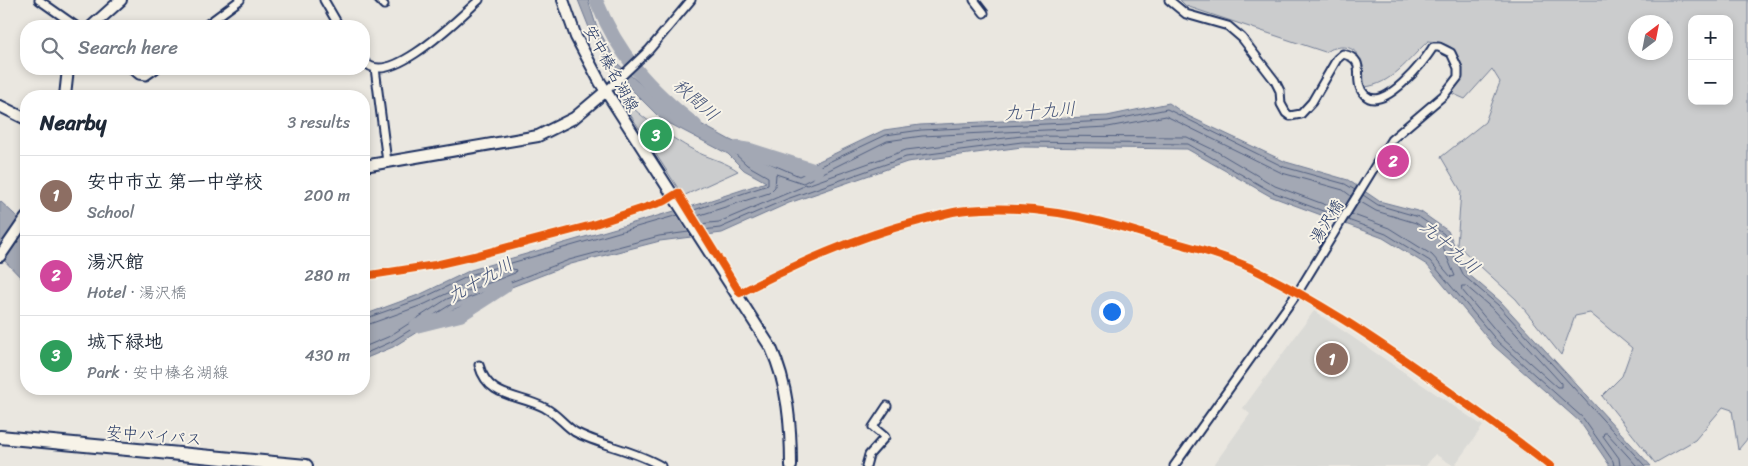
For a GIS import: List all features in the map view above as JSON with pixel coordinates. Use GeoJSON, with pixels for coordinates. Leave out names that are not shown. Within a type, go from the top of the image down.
{"type":"FeatureCollection","features":[{"type":"Feature","properties":{"kind":"highway","name":"安中バイパス"},"geometry":{"type":"LineString","coordinates":[[0,437],[276,465],[306,466]]}},
{"type":"Feature","properties":{"kind":"main road"},"geometry":{"type":"LineString","coordinates":[[99,20],[121,0]]}},
{"type":"Feature","properties":{"kind":"main road","name":"安中榛名湖線"},"geometry":{"type":"LineString","coordinates":[[563,0],[576,37],[606,91],[771,348],[781,373],[787,403],[791,466]]}},
{"type":"Feature","properties":{"kind":"main road"},"geometry":{"type":"LineString","coordinates":[[66,90],[67,75]]}},
{"type":"Feature","properties":{"kind":"main road"},"geometry":{"type":"LineString","coordinates":[[370,165],[538,136],[574,118],[606,91]]}},
{"type":"Feature","properties":{"kind":"main road"},"geometry":{"type":"LineString","coordinates":[[0,106],[20,116]]}},
{"type":"Feature","properties":{"kind":"main road"},"geometry":{"type":"LineString","coordinates":[[0,256],[20,227]]}},
{"type":"Feature","properties":{"kind":"street"},"geometry":{"type":"LineString","coordinates":[[39,0],[67,20]]}},
{"type":"Feature","properties":{"kind":"street"},"geometry":{"type":"LineString","coordinates":[[213,20],[240,0]]}},
{"type":"Feature","properties":{"kind":"street"},"geometry":{"type":"LineString","coordinates":[[324,0],[336,20]]}},
{"type":"Feature","properties":{"kind":"street"},"geometry":{"type":"LineString","coordinates":[[370,66],[375,68],[393,65],[411,58],[479,0]]}},
{"type":"Feature","properties":{"kind":"street"},"geometry":{"type":"LineString","coordinates":[[974,0],[984,13]]}},
{"type":"Feature","properties":{"kind":"street","name":"湯沢橋"},"geometry":{"type":"LineString","coordinates":[[1169,0],[1186,14],[1228,26],[1242,38],[1275,81],[1280,91],[1281,104],[1290,116],[1301,114],[1312,102],[1336,59],[1343,54],[1354,58],[1358,64],[1358,78],[1364,95],[1379,98],[1394,91],[1422,63],[1433,47],[1446,49],[1455,60],[1458,77],[1444,95],[1392,140],[1299,291],[1174,466]]}},
{"type":"Feature","properties":{"kind":"street"},"geometry":{"type":"LineString","coordinates":[[606,91],[649,50],[689,1]]}},
{"type":"Feature","properties":{"kind":"street"},"geometry":{"type":"LineString","coordinates":[[375,68],[387,162]]}},
{"type":"Feature","properties":{"kind":"street"},"geometry":{"type":"LineString","coordinates":[[479,365],[483,379],[491,388],[544,408],[576,432],[643,456],[660,466]]}},
{"type":"Feature","properties":{"kind":"street"},"geometry":{"type":"LineString","coordinates":[[866,466],[869,455],[885,437],[874,427],[887,406]]}},
{"type":"Feature","properties":{"kind":"shaded area"},"geometry":{"type":"Polygon","coordinates":[[[1180,0],[1748,0],[1748,438],[1738,450],[1732,410],[1723,407],[1695,440],[1655,463],[1602,396],[1622,376],[1632,348],[1590,313],[1575,316],[1561,355],[1516,299],[1457,245],[1461,191],[1441,157],[1485,122],[1500,82],[1492,69],[1465,99],[1449,92],[1462,70],[1458,56],[1452,48],[1442,43],[1428,41],[1407,63],[1391,76],[1374,85],[1364,87],[1358,82],[1360,62],[1355,51],[1341,47],[1325,52],[1186,6],[1180,0]]]}},
{"type":"Feature","properties":{"kind":"shaded area"},"geometry":{"type":"Polygon","coordinates":[[[616,85],[620,94],[628,103],[665,133],[699,153],[729,165],[738,171],[683,196],[613,88],[616,85]]]}},
{"type":"Feature","properties":{"kind":"shaded area"},"geometry":{"type":"Polygon","coordinates":[[[1314,311],[1483,426],[1454,466],[1435,454],[1426,466],[1213,466],[1250,414],[1243,408],[1314,311]]]}},
{"type":"Feature","properties":{"kind":"water"},"geometry":{"type":"Polygon","coordinates":[[[578,0],[588,0],[596,25],[617,63],[659,101],[730,140],[798,171],[884,130],[920,125],[1107,116],[1169,103],[1186,115],[1286,162],[1348,180],[1379,201],[1421,212],[1448,231],[1467,273],[1501,302],[1651,466],[1610,466],[1580,422],[1494,346],[1427,265],[1383,238],[1270,196],[1187,149],[1022,147],[907,162],[789,203],[722,233],[660,241],[571,264],[452,310],[393,347],[370,357],[370,313],[421,294],[471,270],[702,203],[766,182],[744,170],[728,154],[661,119],[610,65],[590,30],[578,0]]]}},
{"type":"Feature","properties":{"kind":"water"},"geometry":{"type":"Polygon","coordinates":[[[0,201],[20,219],[20,277],[0,256],[0,201]]]}},
{"type":"Feature","properties":{"kind":"pier"},"geometry":{"type":"Polygon","coordinates":[[[687,205],[707,237],[692,239],[673,209],[687,205]]]}},
{"type":"Feature","properties":{"kind":"pier"},"geometry":{"type":"Polygon","coordinates":[[[20,217],[20,239],[3,263],[0,260],[0,245],[20,217]]]}},
{"type":"Feature","properties":{"kind":"waterway","name":"秋間川"},"geometry":{"type":"LineString","coordinates":[[596,0],[614,38],[636,70],[678,112],[695,125]]}},
{"type":"Feature","properties":{"kind":"waterway","name":"秋間川"},"geometry":{"type":"LineString","coordinates":[[737,148],[750,150],[816,171]]}},
{"type":"Feature","properties":{"kind":"waterway","name":"九十九川"},"geometry":{"type":"LineString","coordinates":[[416,326],[460,315],[505,286]]}},
{"type":"Feature","properties":{"kind":"cycle path"},"geometry":{"type":"LineString","coordinates":[[370,275],[435,265],[592,225],[665,201],[678,193],[740,293],[784,271],[850,243],[896,227],[949,213],[990,209],[1036,210],[1059,213],[1126,228],[1213,254],[1251,268],[1275,280],[1343,319],[1387,348],[1491,421],[1550,466]]}},
{"type":"Feature","properties":{"kind":"place","name":"城下緑地"},"geometry":{"type":"Point","coordinates":[656,135]}},
{"type":"Feature","properties":{"kind":"place","name":"湯沢館"},"geometry":{"type":"Point","coordinates":[1393,161]}},
{"type":"Feature","properties":{"kind":"place","name":"安中市立 第一中学校"},"geometry":{"type":"Point","coordinates":[1332,359]}}]}
